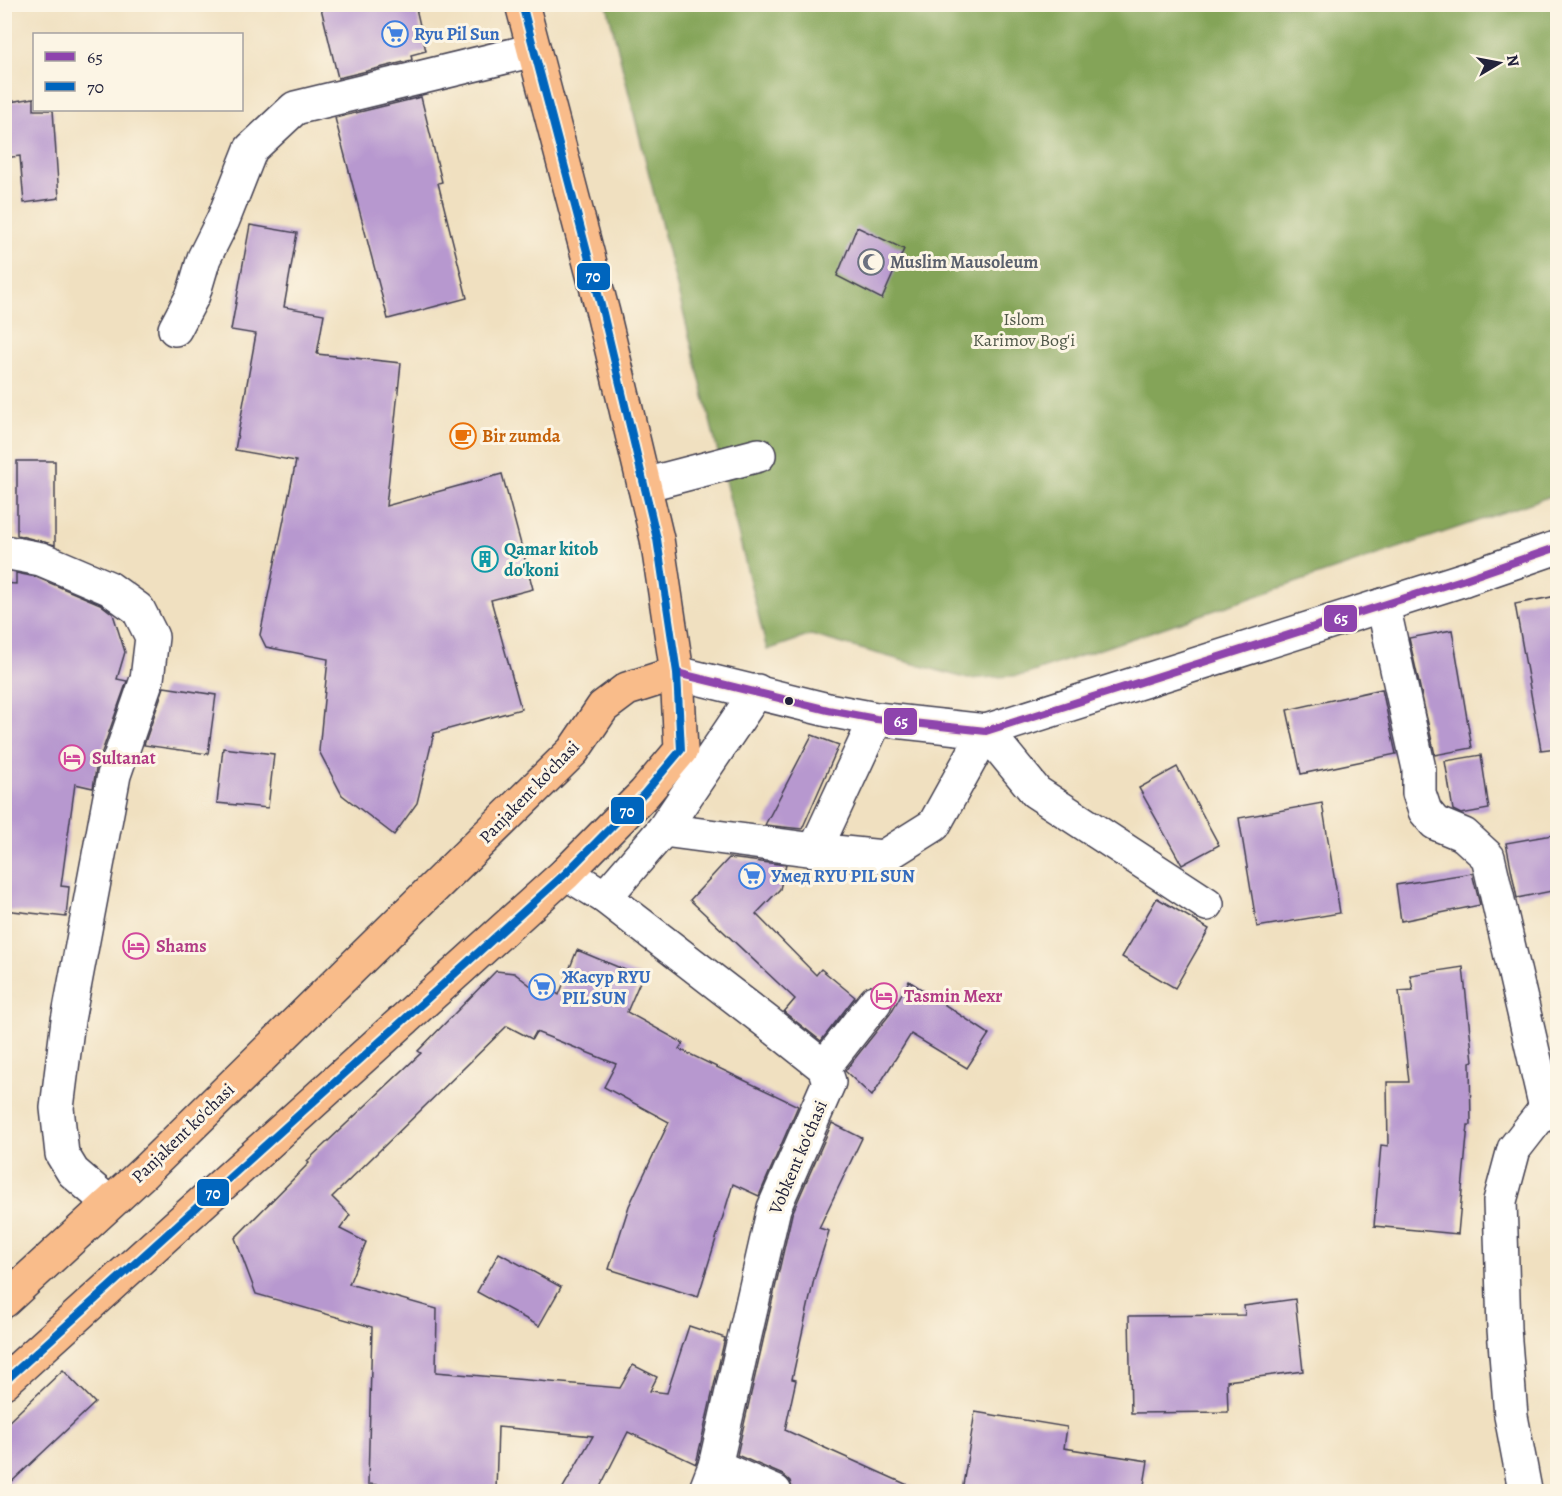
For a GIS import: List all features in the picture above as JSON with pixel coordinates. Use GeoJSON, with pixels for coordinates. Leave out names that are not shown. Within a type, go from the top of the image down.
{"type":"FeatureCollection","features":[{"type":"Feature","properties":{"kind":"main road"},"geometry":{"type":"LineString","coordinates":[[4,1382],[566,873],[644,794],[681,750],[677,673],[657,539],[603,313],[522,4]]}},
{"type":"Feature","properties":{"kind":"main road","name":"Panjakent ko'chasi"},"geometry":{"type":"LineString","coordinates":[[4,1301],[153,1164],[573,752],[603,708],[627,689],[677,673]]}},
{"type":"Feature","properties":{"kind":"street"},"geometry":{"type":"LineString","coordinates":[[175,329],[193,295],[204,258],[223,220],[250,149],[296,108],[534,50]]}},
{"type":"Feature","properties":{"kind":"street"},"geometry":{"type":"LineString","coordinates":[[644,485],[759,455]]}},
{"type":"Feature","properties":{"kind":"street"},"geometry":{"type":"LineString","coordinates":[[677,673],[828,710],[876,719],[986,731],[1383,605],[1557,547]]}},
{"type":"Feature","properties":{"kind":"street"},"geometry":{"type":"LineString","coordinates":[[4,552],[41,559],[109,588],[138,609],[152,637],[147,679],[114,775],[68,1020],[57,1108],[62,1154],[73,1172],[109,1203]]}},
{"type":"Feature","properties":{"kind":"street"},"geometry":{"type":"LineString","coordinates":[[1383,605],[1419,769],[1419,793],[1425,811],[1435,823],[1464,835],[1488,857],[1552,1112],[1514,1149],[1500,1201],[1504,1329],[1511,1416],[1525,1490]]}},
{"type":"Feature","properties":{"kind":"street"},"geometry":{"type":"LineString","coordinates":[[605,897],[663,830],[756,691]]}},
{"type":"Feature","properties":{"kind":"street"},"geometry":{"type":"LineString","coordinates":[[815,850],[876,719]]}},
{"type":"Feature","properties":{"kind":"street"},"geometry":{"type":"LineString","coordinates":[[663,830],[815,850],[883,856],[934,825],[986,731]]}},
{"type":"Feature","properties":{"kind":"street"},"geometry":{"type":"LineString","coordinates":[[986,731],[1036,792],[1207,904]]}},
{"type":"Feature","properties":{"kind":"street"},"geometry":{"type":"LineString","coordinates":[[566,873],[605,897],[824,1067],[875,1002]]}},
{"type":"Feature","properties":{"kind":"street","name":"Vobkent ko'chasi"},"geometry":{"type":"LineString","coordinates":[[710,1479],[774,1208],[829,1082],[824,1067]]}},
{"type":"Feature","properties":{"kind":"street"},"geometry":{"type":"LineString","coordinates":[[710,1479],[775,1491]]}},
{"type":"Feature","properties":{"kind":"green space","name":"Islom Karimov Bog'i"},"geometry":{"type":"Polygon","coordinates":[[[607,5],[1557,5],[1557,494],[1024,675],[968,679],[811,635],[767,650],[607,5]]]}},
{"type":"Feature","properties":{"kind":"building"},"geometry":{"type":"Polygon","coordinates":[[[320,4],[415,4],[426,51],[411,55],[412,60],[338,78],[320,4]]]}},
{"type":"Feature","properties":{"kind":"building"},"geometry":{"type":"Polygon","coordinates":[[[421,97],[442,182],[438,183],[467,298],[388,319],[335,118],[421,97]]]}},
{"type":"Feature","properties":{"kind":"building"},"geometry":{"type":"Polygon","coordinates":[[[33,98],[33,111],[53,111],[59,198],[24,203],[20,156],[4,158],[4,103],[33,98]]]}},
{"type":"Feature","properties":{"kind":"building"},"geometry":{"type":"Polygon","coordinates":[[[250,225],[297,233],[284,307],[324,314],[317,354],[401,363],[386,506],[502,474],[533,589],[491,600],[521,709],[434,733],[417,803],[394,835],[342,795],[319,751],[328,659],[266,647],[260,635],[296,461],[235,450],[256,334],[231,330],[250,225]]]}},
{"type":"Feature","properties":{"kind":"building","name":"Muslim Mausoleum"},"geometry":{"type":"Polygon","coordinates":[[[857,227],[904,249],[882,299],[837,276],[857,227]]]}},
{"type":"Feature","properties":{"kind":"building"},"geometry":{"type":"Polygon","coordinates":[[[17,461],[55,461],[55,545],[17,535],[17,461]]]}},
{"type":"Feature","properties":{"kind":"building"},"geometry":{"type":"Polygon","coordinates":[[[16,573],[36,577],[100,604],[113,614],[125,652],[117,679],[127,681],[96,769],[93,788],[75,784],[61,886],[69,887],[66,917],[4,910],[4,583],[16,584],[16,573]]]}},
{"type":"Feature","properties":{"kind":"building"},"geometry":{"type":"Polygon","coordinates":[[[1557,596],[1557,748],[1541,750],[1515,604],[1557,596]]]}},
{"type":"Feature","properties":{"kind":"building"},"geometry":{"type":"Polygon","coordinates":[[[1452,630],[1472,748],[1435,755],[1409,638],[1452,630]]]}},
{"type":"Feature","properties":{"kind":"building"},"geometry":{"type":"Polygon","coordinates":[[[164,687],[216,695],[208,754],[144,745],[164,687]]]}},
{"type":"Feature","properties":{"kind":"building"},"geometry":{"type":"Polygon","coordinates":[[[1382,689],[1396,754],[1301,774],[1287,710],[1382,689]]]}},
{"type":"Feature","properties":{"kind":"building"},"geometry":{"type":"Polygon","coordinates":[[[812,735],[839,745],[802,829],[765,825],[812,735]]]}},
{"type":"Feature","properties":{"kind":"building"},"geometry":{"type":"Polygon","coordinates":[[[223,748],[274,754],[268,808],[217,803],[223,748]]]}},
{"type":"Feature","properties":{"kind":"building"},"geometry":{"type":"Polygon","coordinates":[[[1481,755],[1489,809],[1461,814],[1453,810],[1445,761],[1481,755]]]}},
{"type":"Feature","properties":{"kind":"building"},"geometry":{"type":"Polygon","coordinates":[[[1177,767],[1219,845],[1182,865],[1139,788],[1177,767]]]}},
{"type":"Feature","properties":{"kind":"building"},"geometry":{"type":"Polygon","coordinates":[[[1322,803],[1340,913],[1257,927],[1239,818],[1322,803]]]}},
{"type":"Feature","properties":{"kind":"building"},"geometry":{"type":"Polygon","coordinates":[[[1552,835],[1557,867],[1557,890],[1517,898],[1506,843],[1552,835]]]}},
{"type":"Feature","properties":{"kind":"building"},"geometry":{"type":"Polygon","coordinates":[[[729,858],[786,865],[780,889],[756,914],[816,975],[821,969],[855,997],[821,1041],[784,1012],[795,999],[690,900],[729,858]]]}},
{"type":"Feature","properties":{"kind":"building"},"geometry":{"type":"Polygon","coordinates":[[[1472,873],[1480,905],[1401,921],[1396,885],[1472,873]]]}},
{"type":"Feature","properties":{"kind":"building"},"geometry":{"type":"Polygon","coordinates":[[[1157,898],[1209,929],[1175,988],[1122,957],[1157,898]]]}},
{"type":"Feature","properties":{"kind":"building"},"geometry":{"type":"Polygon","coordinates":[[[577,950],[642,977],[627,1012],[683,1043],[679,1049],[798,1106],[759,1196],[733,1184],[698,1297],[609,1269],[629,1206],[669,1122],[604,1087],[616,1064],[536,1032],[532,1039],[507,1026],[332,1197],[350,1215],[340,1229],[366,1242],[349,1284],[437,1309],[436,1372],[620,1388],[633,1365],[657,1377],[650,1391],[667,1393],[689,1326],[725,1338],[696,1464],[628,1432],[598,1491],[561,1491],[593,1436],[498,1427],[496,1491],[442,1491],[368,1484],[372,1327],[256,1294],[235,1238],[309,1163],[307,1161],[421,1053],[418,1051],[496,971],[514,973],[539,992],[545,986],[559,995],[577,950]]]}},
{"type":"Feature","properties":{"kind":"building"},"geometry":{"type":"Polygon","coordinates":[[[1463,967],[1473,1061],[1470,1062],[1471,1125],[1468,1125],[1458,1234],[1374,1226],[1381,1145],[1388,1146],[1387,1082],[1409,1082],[1399,991],[1413,990],[1410,975],[1463,967]]]}},
{"type":"Feature","properties":{"kind":"building"},"geometry":{"type":"Polygon","coordinates":[[[909,981],[989,1034],[967,1068],[911,1034],[872,1096],[845,1071],[890,1014],[909,981]]]}},
{"type":"Feature","properties":{"kind":"building"},"geometry":{"type":"Polygon","coordinates":[[[832,1123],[862,1138],[819,1228],[829,1231],[814,1279],[792,1379],[796,1380],[785,1430],[921,1491],[793,1491],[790,1481],[783,1475],[737,1455],[792,1214],[832,1123]]]}},
{"type":"Feature","properties":{"kind":"building"},"geometry":{"type":"Polygon","coordinates":[[[499,1253],[561,1287],[539,1326],[477,1292],[499,1253]]]}},
{"type":"Feature","properties":{"kind":"building"},"geometry":{"type":"Polygon","coordinates":[[[1295,1299],[1303,1371],[1227,1381],[1228,1412],[1131,1413],[1129,1316],[1245,1315],[1244,1306],[1295,1299]]]}},
{"type":"Feature","properties":{"kind":"building"},"geometry":{"type":"Polygon","coordinates":[[[63,1370],[95,1403],[4,1489],[4,1426],[63,1370]]]}},
{"type":"Feature","properties":{"kind":"building"},"geometry":{"type":"Polygon","coordinates":[[[975,1412],[1067,1427],[1064,1448],[1148,1461],[1143,1491],[962,1491],[975,1412]]]}},
{"type":"Feature","properties":{"kind":"transit line","name":"70"},"geometry":{"type":"LineString","coordinates":[[4,1382],[566,873],[644,794],[681,750],[677,673],[657,539],[603,313],[522,4]]}},
{"type":"Feature","properties":{"kind":"transit line","name":"65"},"geometry":{"type":"LineString","coordinates":[[677,673],[828,710],[876,719],[986,731],[1465,579],[1558,547]]}},
{"type":"Feature","properties":{"kind":"place","name":"Ryu Pil Sun"},"geometry":{"type":"Point","coordinates":[395,34]}},
{"type":"Feature","properties":{"kind":"place","name":"Muslim Mausoleum"},"geometry":{"type":"Point","coordinates":[871,262]}},
{"type":"Feature","properties":{"kind":"place","name":"Bir zumda"},"geometry":{"type":"Point","coordinates":[463,436]}},
{"type":"Feature","properties":{"kind":"place","name":"Qamar kitob do'koni"},"geometry":{"type":"Point","coordinates":[485,559]}},
{"type":"Feature","properties":{"kind":"place","name":"Sultanat"},"geometry":{"type":"Point","coordinates":[72,758]}},
{"type":"Feature","properties":{"kind":"place","name":"Умед RYU PIL SUN"},"geometry":{"type":"Point","coordinates":[752,876]}},
{"type":"Feature","properties":{"kind":"place","name":"Shams"},"geometry":{"type":"Point","coordinates":[136,946]}},
{"type":"Feature","properties":{"kind":"place","name":"Жасур RYU PIL SUN"},"geometry":{"type":"Point","coordinates":[542,987]}},
{"type":"Feature","properties":{"kind":"place","name":"Tasmin Mexr"},"geometry":{"type":"Point","coordinates":[884,996]}}]}
